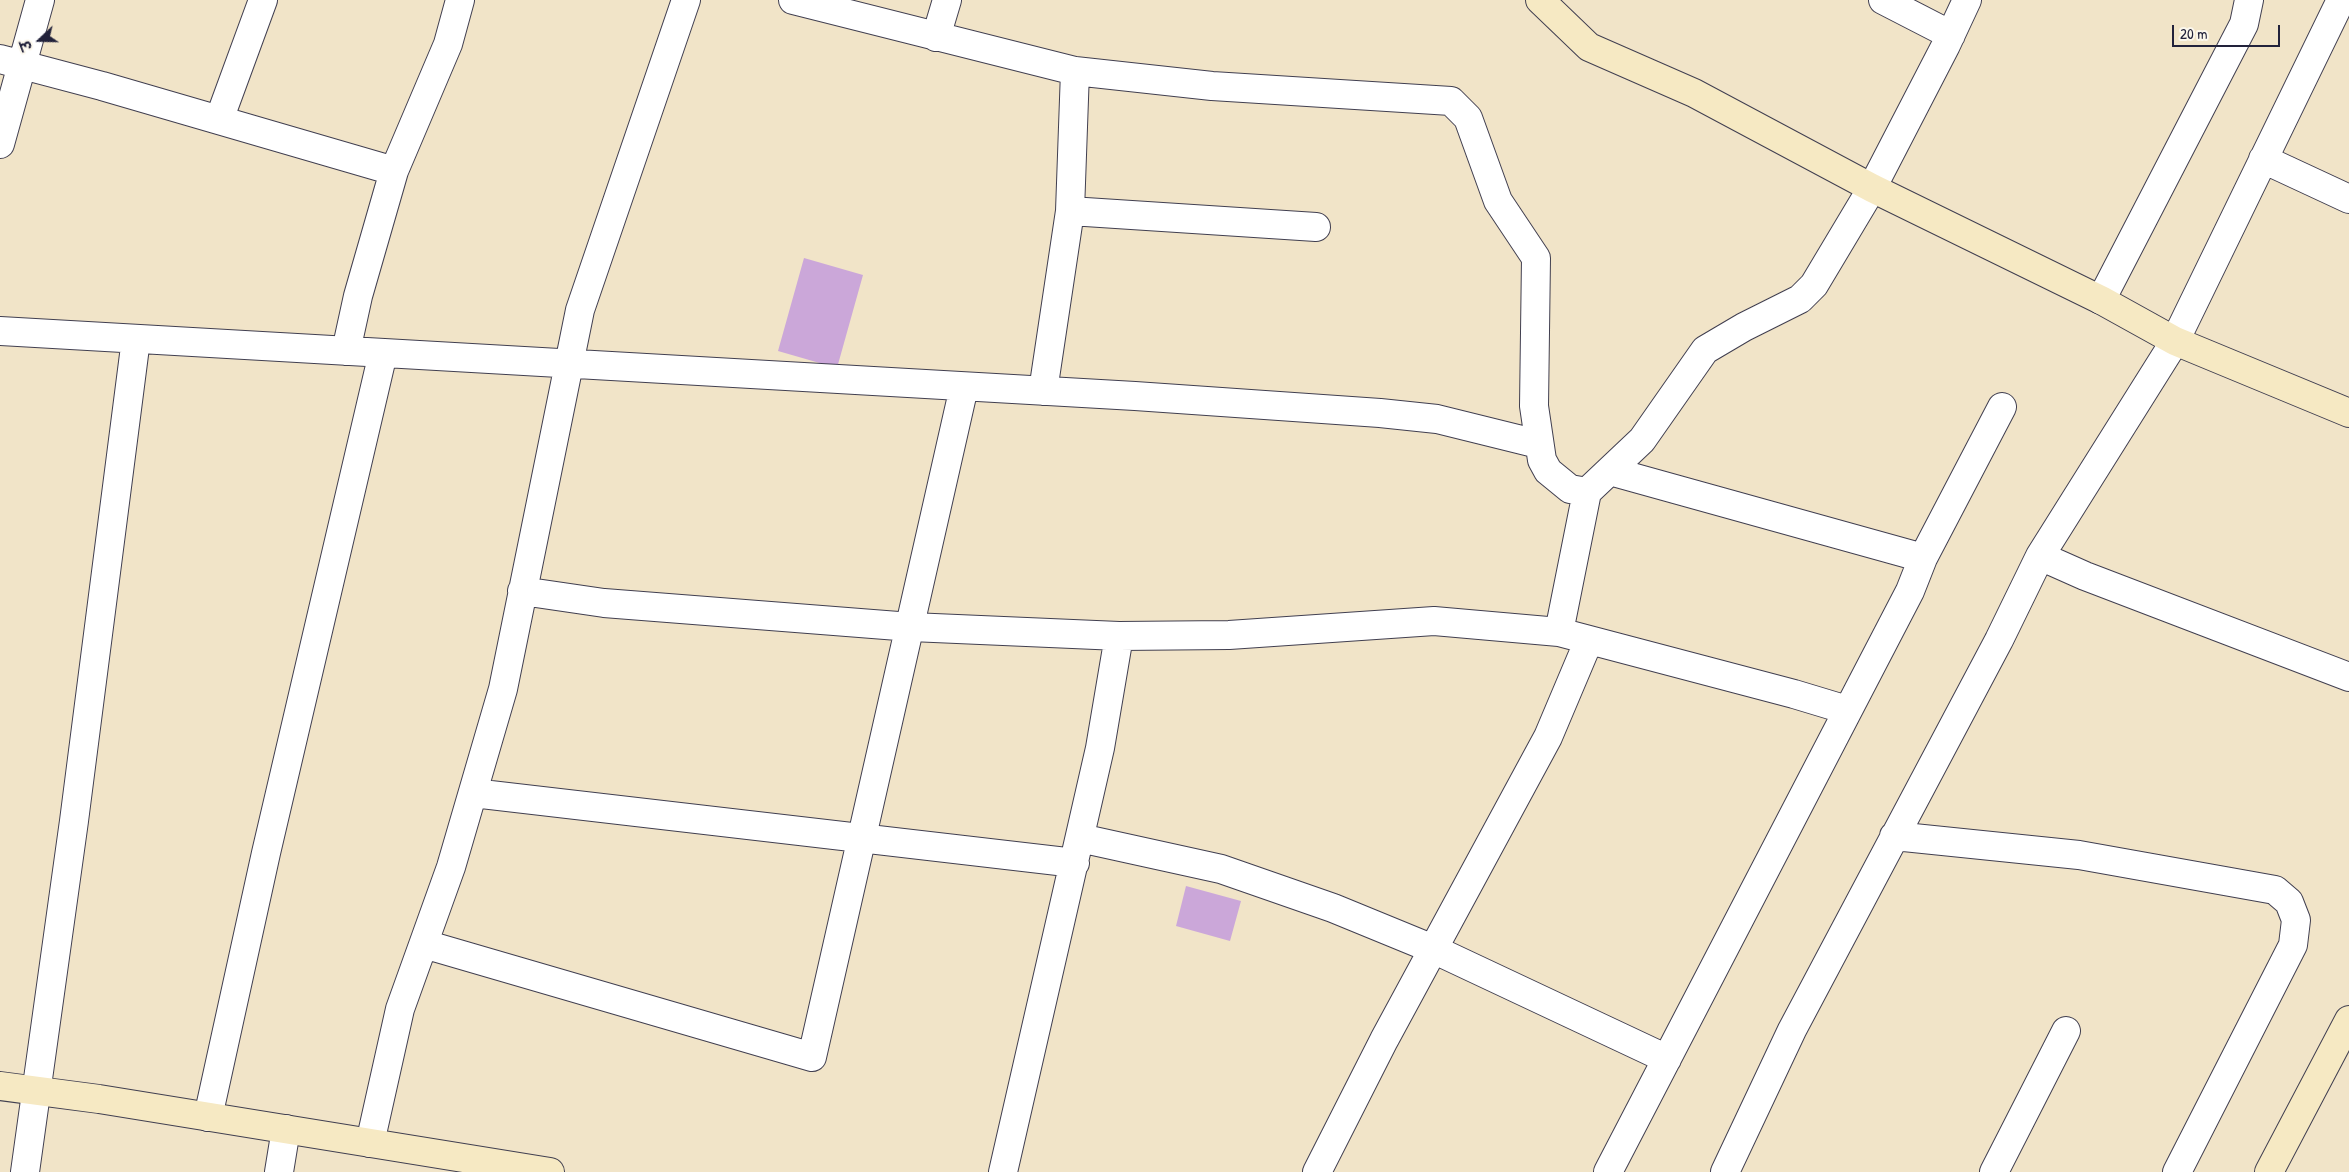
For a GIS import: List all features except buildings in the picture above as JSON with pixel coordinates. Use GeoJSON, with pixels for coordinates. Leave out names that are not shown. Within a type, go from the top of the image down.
{"type":"FeatureCollection","features":[{"type":"Feature","properties":{"kind":"street"},"geometry":{"type":"LineString","coordinates":[[0,144],[10,62],[40,0]]}},
{"type":"Feature","properties":{"kind":"street"},"geometry":{"type":"LineString","coordinates":[[219,120],[263,0]]}},
{"type":"Feature","properties":{"kind":"street"},"geometry":{"type":"LineString","coordinates":[[346,351],[358,296],[394,171],[448,44],[460,0]]}},
{"type":"Feature","properties":{"kind":"street"},"geometry":{"type":"LineString","coordinates":[[370,1142],[400,1009],[451,868],[503,689],[580,310],[686,0]]}},
{"type":"Feature","properties":{"kind":"street"},"geometry":{"type":"LineString","coordinates":[[793,0],[1074,71],[1212,86],[1451,100],[1468,118],[1498,201],[1536,258],[1534,406],[1538,444],[1542,460],[1548,470],[1570,489],[1587,492]]}},
{"type":"Feature","properties":{"kind":"street"},"geometry":{"type":"LineString","coordinates":[[936,37],[947,0]]}},
{"type":"Feature","properties":{"kind":"street"},"geometry":{"type":"LineString","coordinates":[[1540,0],[1589,47],[1694,93],[1872,188],[2101,300],[2175,341],[2349,413]]}},
{"type":"Feature","properties":{"kind":"street"},"geometry":{"type":"LineString","coordinates":[[1884,0],[1951,35]]}},
{"type":"Feature","properties":{"kind":"street"},"geometry":{"type":"LineString","coordinates":[[1559,632],[1587,492],[1642,440],[1705,350],[1744,327],[1800,300],[1814,285],[1872,188],[1951,35],[1967,0]]}},
{"type":"Feature","properties":{"kind":"street"},"geometry":{"type":"LineString","coordinates":[[2101,300],[2244,24],[2249,0]]}},
{"type":"Feature","properties":{"kind":"street"},"geometry":{"type":"LineString","coordinates":[[1725,1172],[1792,1030],[1999,640],[2040,556],[2175,341],[2341,0]]}},
{"type":"Feature","properties":{"kind":"street"},"geometry":{"type":"LineString","coordinates":[[10,62],[102,86],[394,171]]}},
{"type":"Feature","properties":{"kind":"street"},"geometry":{"type":"LineString","coordinates":[[1043,391],[1070,212],[1074,71]]}},
{"type":"Feature","properties":{"kind":"street"},"geometry":{"type":"LineString","coordinates":[[2263,160],[2349,199]]}},
{"type":"Feature","properties":{"kind":"street"},"geometry":{"type":"LineString","coordinates":[[1070,212],[1316,227]]}},
{"type":"Feature","properties":{"kind":"street"},"geometry":{"type":"LineString","coordinates":[[0,331],[1043,391],[1380,413],[1436,419],[1538,444]]}},
{"type":"Feature","properties":{"kind":"street"},"geometry":{"type":"LineString","coordinates":[[25,1172],[136,340]]}},
{"type":"Feature","properties":{"kind":"street"},"geometry":{"type":"LineString","coordinates":[[208,1117],[266,853],[382,353]]}},
{"type":"Feature","properties":{"kind":"street"},"geometry":{"type":"LineString","coordinates":[[424,944],[812,1057],[964,387]]}},
{"type":"Feature","properties":{"kind":"street"},"geometry":{"type":"LineString","coordinates":[[1608,1172],[1846,710],[1910,591],[1923,558],[2002,408]]}},
{"type":"Feature","properties":{"kind":"street"},"geometry":{"type":"LineString","coordinates":[[1610,470],[1923,558]]}},
{"type":"Feature","properties":{"kind":"street"},"geometry":{"type":"LineString","coordinates":[[2040,556],[2085,576],[2349,676]]}},
{"type":"Feature","properties":{"kind":"street"},"geometry":{"type":"LineString","coordinates":[[522,591],[604,603],[911,627],[1119,636],[1229,635],[1434,621],[1559,632],[1794,694],[1846,710]]}},
{"type":"Feature","properties":{"kind":"street"},"geometry":{"type":"LineString","coordinates":[[1004,1172],[1100,748],[1119,636]]}},
{"type":"Feature","properties":{"kind":"street"},"geometry":{"type":"LineString","coordinates":[[1317,1172],[1384,1040],[1548,737],[1589,640]]}},
{"type":"Feature","properties":{"kind":"street"},"geometry":{"type":"LineString","coordinates":[[473,793],[862,838],[1077,851],[1221,869],[1333,908],[1433,949],[1667,1059]]}},
{"type":"Feature","properties":{"kind":"street"},"geometry":{"type":"LineString","coordinates":[[1894,836],[2079,855],[2276,890],[2289,902],[2296,920],[2292,945],[2177,1172]]}},
{"type":"Feature","properties":{"kind":"street"},"geometry":{"type":"LineString","coordinates":[[2269,1172],[2349,1020]]}},
{"type":"Feature","properties":{"kind":"street"},"geometry":{"type":"LineString","coordinates":[[1994,1172],[2066,1031]]}},
{"type":"Feature","properties":{"kind":"street"},"geometry":{"type":"LineString","coordinates":[[0,1086],[370,1142],[550,1172]]}},
{"type":"Feature","properties":{"kind":"street"},"geometry":{"type":"LineString","coordinates":[[279,1172],[286,1129]]}}]}
